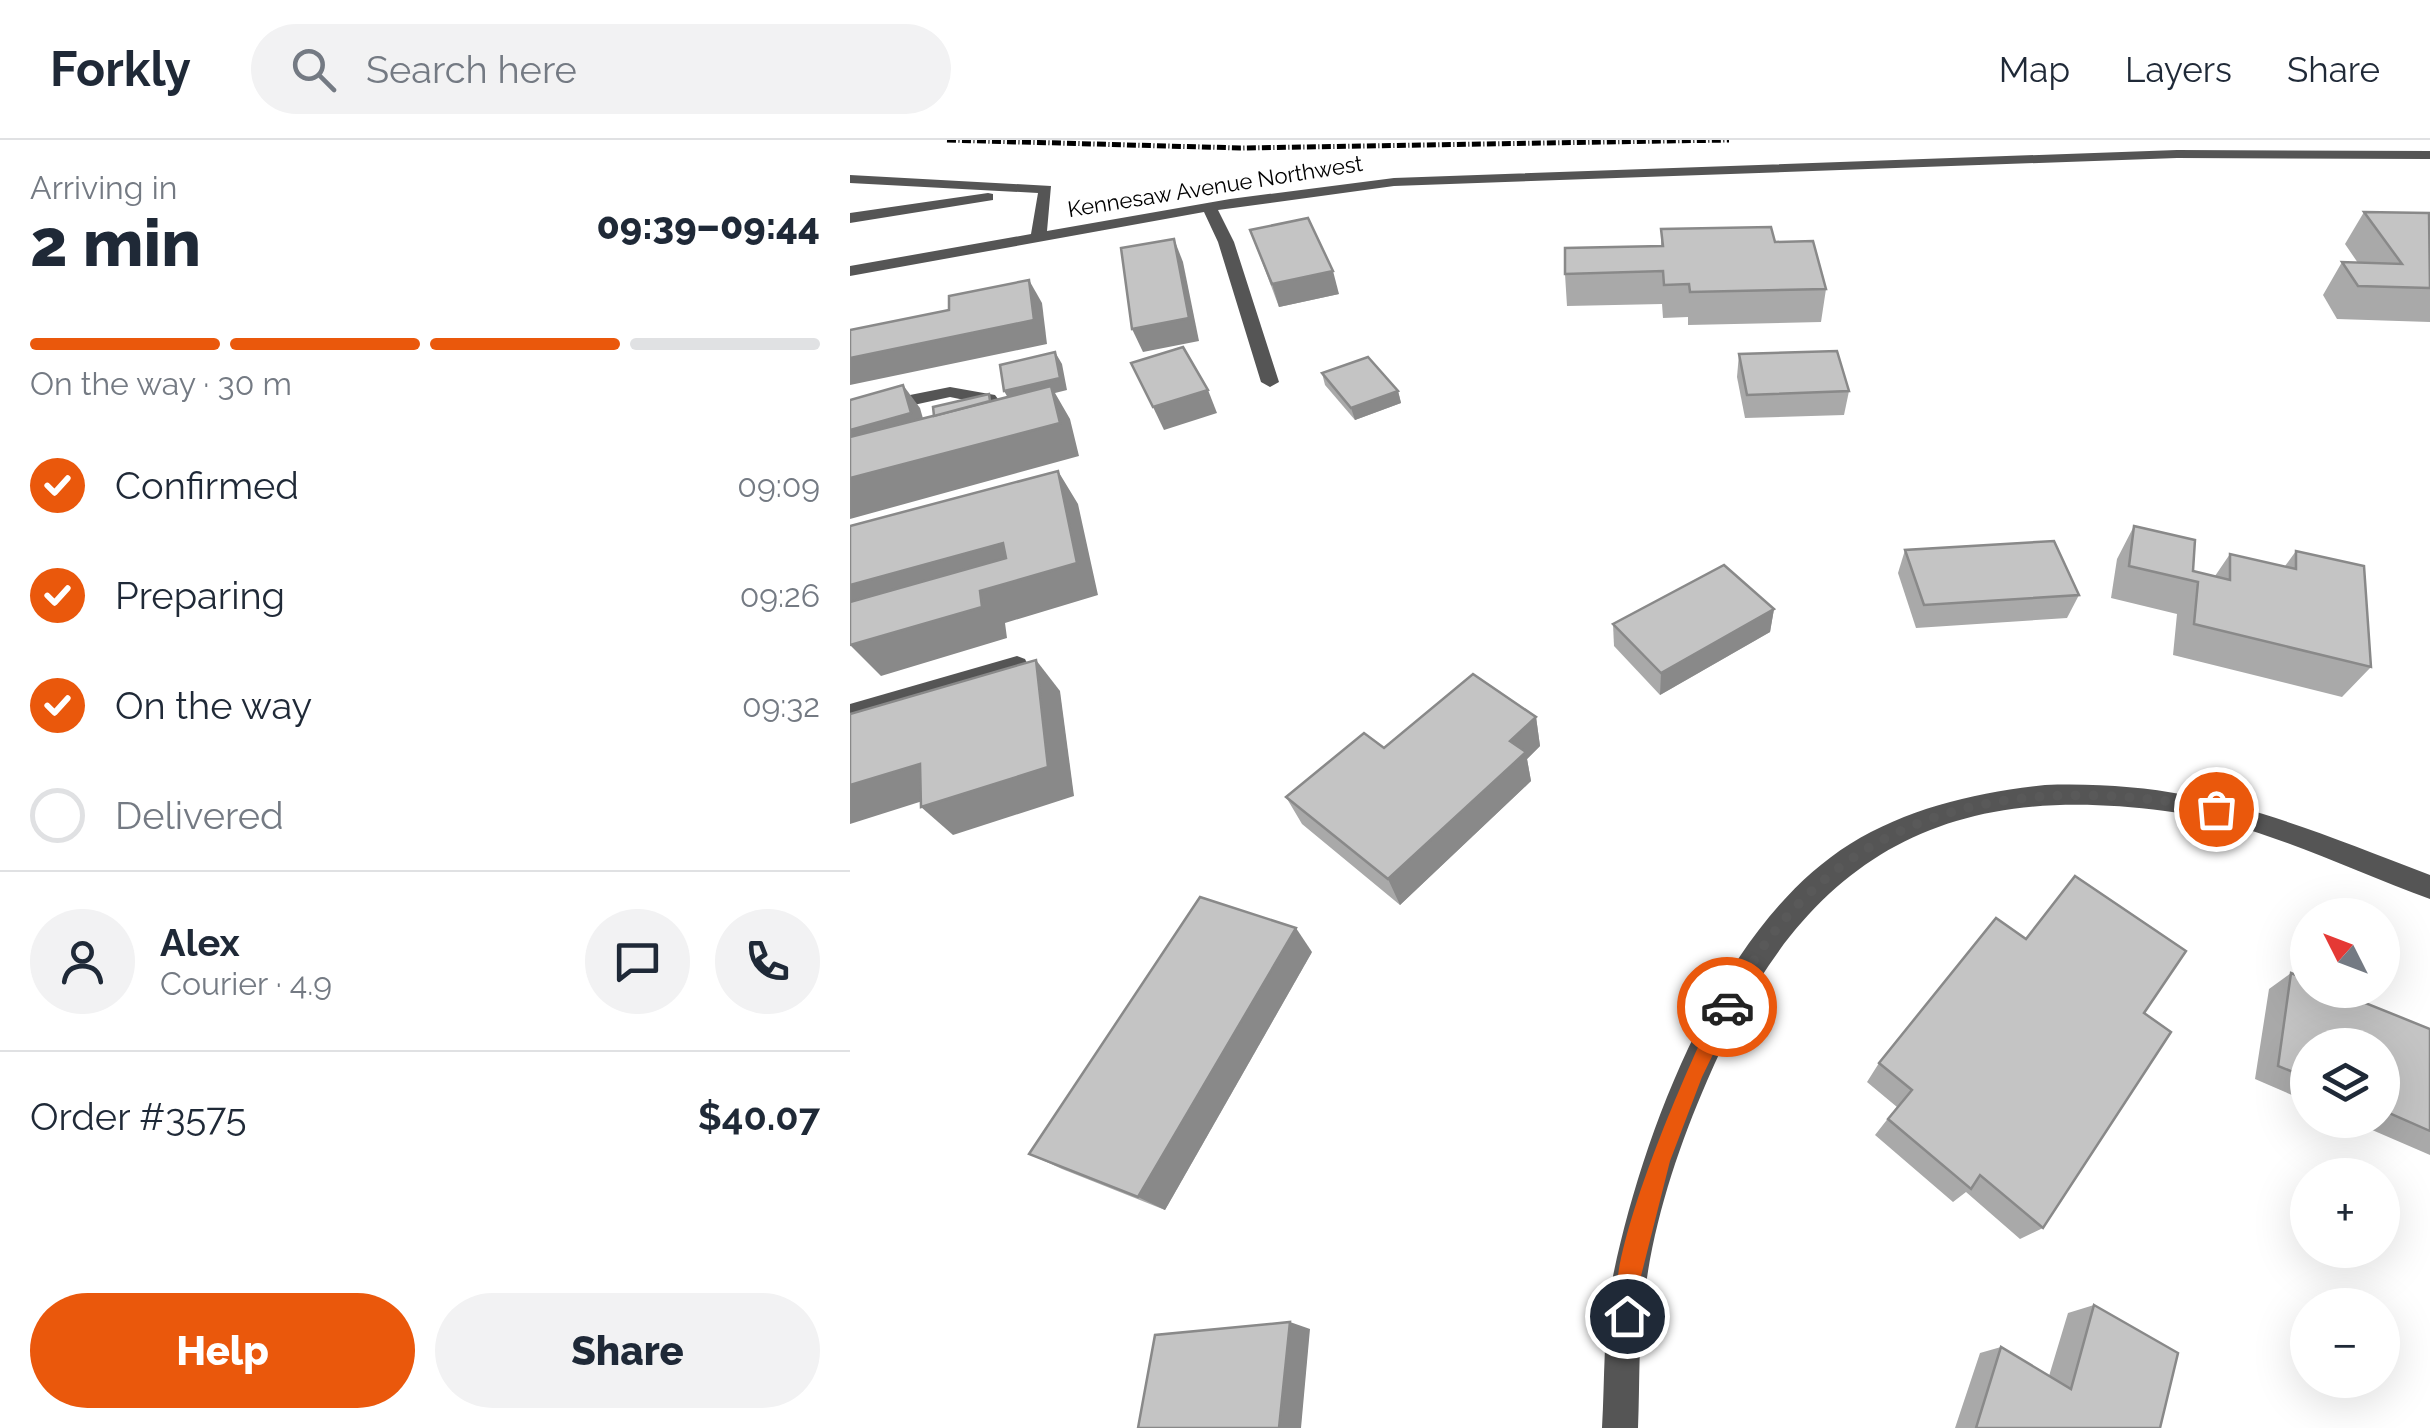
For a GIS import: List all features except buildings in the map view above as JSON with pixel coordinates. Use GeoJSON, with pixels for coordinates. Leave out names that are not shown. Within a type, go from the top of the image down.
{"type":"FeatureCollection","features":[{"type":"Feature","properties":{"kind":"street","name":"Kennesaw Avenue Northwest"},"geometry":{"type":"LineString","coordinates":[[850,272],[1340,187],[1510,175],[2177,154],[2430,155]]}},
{"type":"Feature","properties":{"kind":"street"},"geometry":{"type":"LineString","coordinates":[[850,179],[1046,189]]}},
{"type":"Feature","properties":{"kind":"street"},"geometry":{"type":"LineString","coordinates":[[850,218],[1046,189]]}},
{"type":"Feature","properties":{"kind":"street"},"geometry":{"type":"LineString","coordinates":[[1038,238],[1046,189]]}},
{"type":"Feature","properties":{"kind":"street"},"geometry":{"type":"LineString","coordinates":[[1209,207],[1226,242],[1270,382]]}},
{"type":"Feature","properties":{"kind":"street"},"geometry":{"type":"LineString","coordinates":[[850,413],[950,392],[989,399]]}},
{"type":"Feature","properties":{"kind":"street"},"geometry":{"type":"LineString","coordinates":[[850,713],[1017,665]]}},
{"type":"Feature","properties":{"kind":"street"},"geometry":{"type":"LineString","coordinates":[[1620,1428],[1629,1280],[1660,1161],[1694,1073],[1738,986],[1783,923],[1854,855],[1894,833],[1970,805],[2046,793],[2086,794],[2165,800],[2216,809],[2430,887]]}},
{"type":"Feature","properties":{"kind":"railway"},"geometry":{"type":"LineString","coordinates":[[947,140],[1240,148],[1729,140]]}},
{"type":"Feature","properties":{"kind":"way so far"},"geometry":{"type":"LineString","coordinates":[[1727,1007],[1783,923],[1817,888],[1854,855],[1935,816],[2002,798],[2046,793],[2165,800],[2216,809]]}},
{"type":"Feature","properties":{"kind":"route"},"geometry":{"type":"LineString","coordinates":[[1627,1316],[1629,1280],[1660,1161],[1694,1073],[1727,1007]]}}]}
